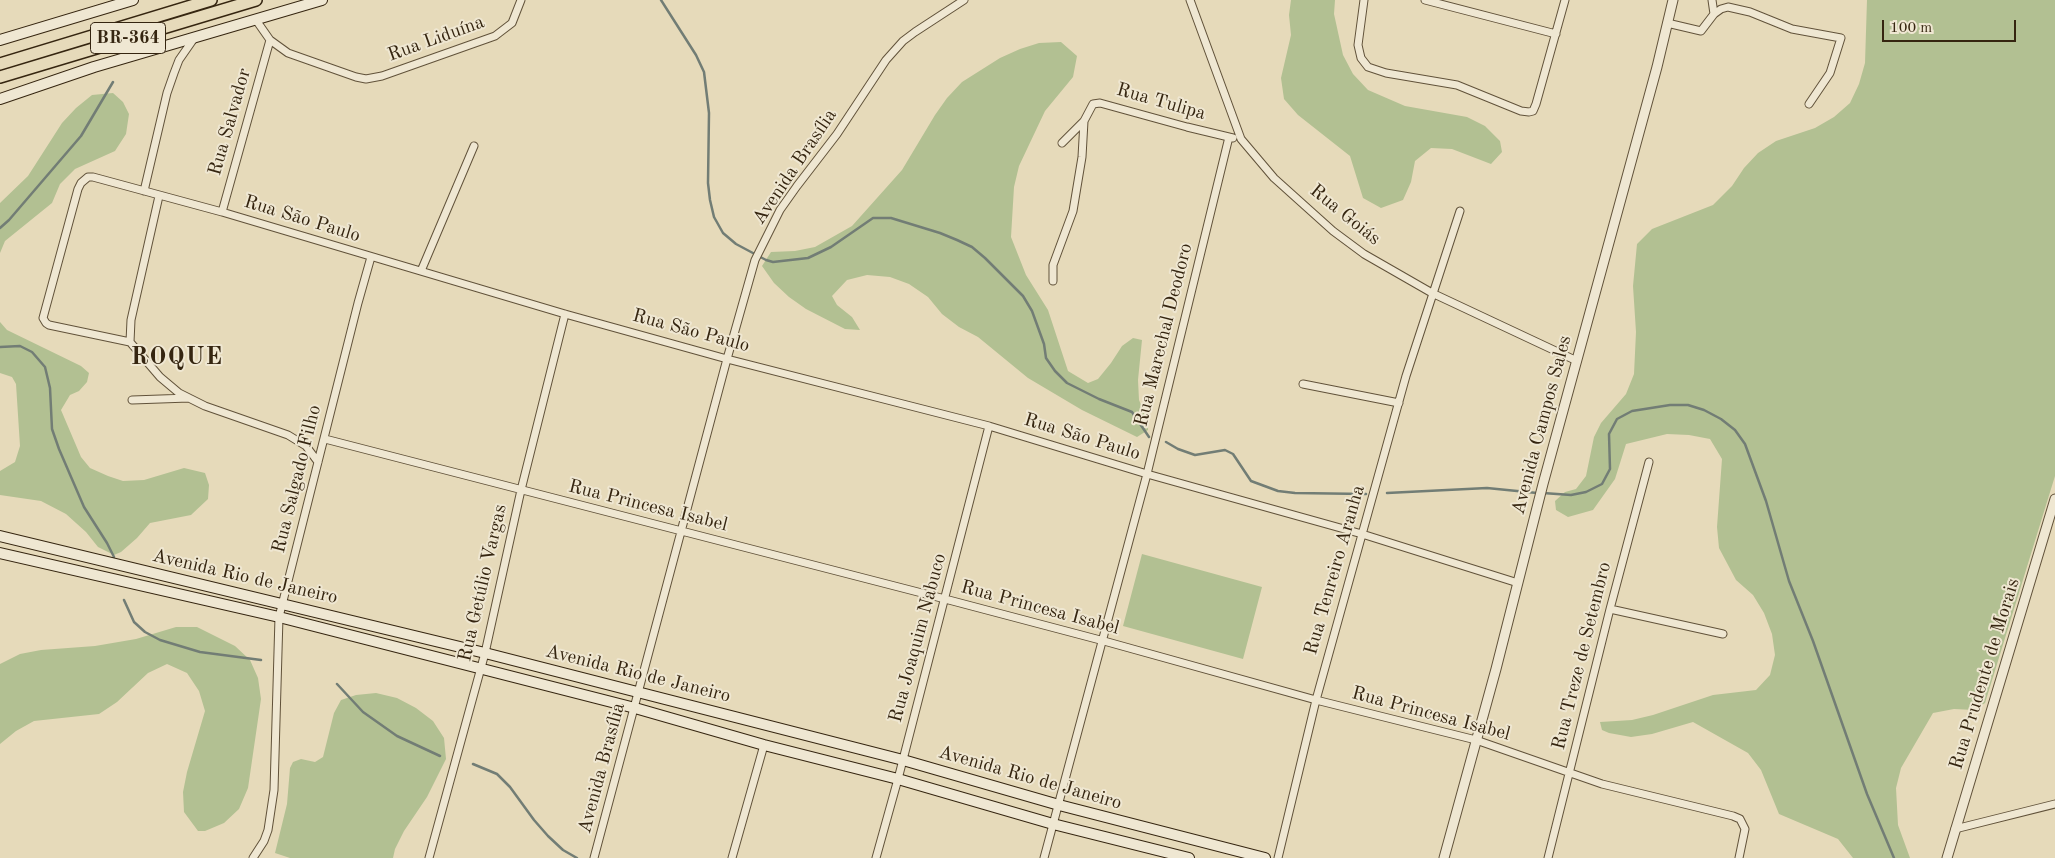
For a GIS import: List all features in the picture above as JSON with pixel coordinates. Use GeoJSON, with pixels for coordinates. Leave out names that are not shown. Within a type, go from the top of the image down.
{"type":"FeatureCollection","features":[{"type":"Feature","properties":{"kind":"highway","name":"BR-364"},"geometry":{"type":"LineString","coordinates":[[0,64],[211,0]]}},
{"type":"Feature","properties":{"kind":"highway","name":"BR-364"},"geometry":{"type":"LineString","coordinates":[[0,77],[256,0]]}},
{"type":"Feature","properties":{"kind":"main road"},"geometry":{"type":"LineString","coordinates":[[0,40],[133,0]]}},
{"type":"Feature","properties":{"kind":"main road"},"geometry":{"type":"LineString","coordinates":[[0,99],[94,67],[322,0]]}},
{"type":"Feature","properties":{"kind":"main road","name":"Avenida Rio de Janeiro"},"geometry":{"type":"LineString","coordinates":[[0,536],[484,653],[903,760],[1059,805],[1265,858]]}},
{"type":"Feature","properties":{"kind":"main road","name":"Avenida Rio de Janeiro"},"geometry":{"type":"LineString","coordinates":[[0,553],[279,617],[635,708],[764,745],[898,779],[1053,824],[1189,858]]}},
{"type":"Feature","properties":{"kind":"street","name":"Rua Liduína"},"geometry":{"type":"LineString","coordinates":[[270,40],[298,57],[356,77],[374,78],[495,36],[512,23],[521,0]]}},
{"type":"Feature","properties":{"kind":"street","name":"Avenida Brasília"},"geometry":{"type":"LineString","coordinates":[[594,858],[726,359],[755,260],[780,210],[837,134],[886,60],[915,32],[964,0]]}},
{"type":"Feature","properties":{"kind":"street","name":"Rua Goiás"},"geometry":{"type":"LineString","coordinates":[[1190,0],[1241,139],[1274,178],[1333,231],[1364,254],[1432,293],[1577,360]]}},
{"type":"Feature","properties":{"kind":"street"},"geometry":{"type":"LineString","coordinates":[[1364,0],[1358,45],[1363,63],[1378,72],[1457,85],[1521,111],[1529,112],[1533,111],[1536,104],[1565,0]]}},
{"type":"Feature","properties":{"kind":"street"},"geometry":{"type":"LineString","coordinates":[[1425,0],[1556,34]]}},
{"type":"Feature","properties":{"kind":"street","name":"Avenida Campos Sales"},"geometry":{"type":"LineString","coordinates":[[1444,858],[1629,163],[1657,67],[1673,0]]}},
{"type":"Feature","properties":{"kind":"street"},"geometry":{"type":"LineString","coordinates":[[1712,0],[1714,14]]}},
{"type":"Feature","properties":{"kind":"street"},"geometry":{"type":"LineString","coordinates":[[1667,23],[1700,31],[1714,14],[1725,7],[1739,8],[1792,29],[1842,38],[1830,73],[1809,104]]}},
{"type":"Feature","properties":{"kind":"street"},"geometry":{"type":"LineString","coordinates":[[256,20],[270,40]]}},
{"type":"Feature","properties":{"kind":"street"},"geometry":{"type":"LineString","coordinates":[[144,191],[167,93],[179,60],[195,37]]}},
{"type":"Feature","properties":{"kind":"street","name":"Rua Salvador"},"geometry":{"type":"LineString","coordinates":[[222,212],[270,40]]}},
{"type":"Feature","properties":{"kind":"street","name":"Rua Tulipa"},"geometry":{"type":"LineString","coordinates":[[1062,143],[1084,121],[1091,107],[1100,102],[1241,139]]}},
{"type":"Feature","properties":{"kind":"street"},"geometry":{"type":"LineString","coordinates":[[1053,281],[1053,265],[1073,211],[1082,157],[1084,121]]}},
{"type":"Feature","properties":{"kind":"street","name":"Rua Marechal Deodoro"},"geometry":{"type":"LineString","coordinates":[[1044,858],[1104,641],[1147,474],[1229,137]]}},
{"type":"Feature","properties":{"kind":"street"},"geometry":{"type":"LineString","coordinates":[[421,271],[474,146]]}},
{"type":"Feature","properties":{"kind":"street","name":"Rua São Paulo"},"geometry":{"type":"LineString","coordinates":[[130,342],[49,325],[44,321],[43,313],[81,183],[84,179],[92,177],[222,212],[565,314],[726,359],[989,426],[1147,474],[1362,534],[1518,583]]}},
{"type":"Feature","properties":{"kind":"street"},"geometry":{"type":"LineString","coordinates":[[159,196],[131,320],[130,342],[169,386],[205,406],[288,435],[306,446],[318,462]]}},
{"type":"Feature","properties":{"kind":"street","name":"Rua Tenreiro Aranha"},"geometry":{"type":"LineString","coordinates":[[1278,858],[1316,700],[1362,534],[1432,293],[1460,211]]}},
{"type":"Feature","properties":{"kind":"street","name":"Rua Salgado Filho"},"geometry":{"type":"LineString","coordinates":[[253,858],[264,841],[268,830],[274,790],[279,617],[358,303],[372,257]]}},
{"type":"Feature","properties":{"kind":"street","name":"Rua Getúlio Vargas"},"geometry":{"type":"LineString","coordinates":[[429,858],[484,653],[521,490],[565,314]]}},
{"type":"Feature","properties":{"kind":"street"},"geometry":{"type":"LineString","coordinates":[[1303,384],[1399,403]]}},
{"type":"Feature","properties":{"kind":"street"},"geometry":{"type":"LineString","coordinates":[[132,400],[189,398]]}},
{"type":"Feature","properties":{"kind":"street","name":"Rua Joaquim Nabuco"},"geometry":{"type":"LineString","coordinates":[[876,858],[989,426]]}},
{"type":"Feature","properties":{"kind":"street","name":"Rua Princesa Isabel"},"geometry":{"type":"LineString","coordinates":[[325,439],[945,599],[1316,700],[1476,740],[1602,784],[1733,816],[1743,822],[1745,829],[1739,858]]}},
{"type":"Feature","properties":{"kind":"street","name":"Rua Treze de Setembro"},"geometry":{"type":"LineString","coordinates":[[1548,858],[1649,462]]}},
{"type":"Feature","properties":{"kind":"street","name":"Rua Prudente de Morais"},"geometry":{"type":"LineString","coordinates":[[1947,858],[2055,499]]}},
{"type":"Feature","properties":{"kind":"street"},"geometry":{"type":"LineString","coordinates":[[1610,609],[1723,634]]}},
{"type":"Feature","properties":{"kind":"street"},"geometry":{"type":"LineString","coordinates":[[732,858],[764,745]]}},
{"type":"Feature","properties":{"kind":"street"},"geometry":{"type":"LineString","coordinates":[[1956,829],[2055,804]]}},
{"type":"Feature","properties":{"kind":"green space"},"geometry":{"type":"Polygon","coordinates":[[[1291,0],[1335,0],[1334,14],[1343,55],[1353,74],[1368,90],[1405,106],[1467,117],[1485,126],[1500,141],[1502,152],[1491,164],[1452,149],[1431,148],[1415,161],[1411,182],[1403,200],[1381,208],[1363,198],[1350,156],[1298,115],[1284,99],[1281,78],[1291,35],[1289,15],[1291,0]]]}},
{"type":"Feature","properties":{"kind":"green space"},"geometry":{"type":"Polygon","coordinates":[[[1867,0],[2055,0],[2055,476],[1985,703],[1974,710],[1954,709],[1933,713],[1901,768],[1896,788],[1898,825],[1910,858],[1853,858],[1838,839],[1779,814],[1761,770],[1748,753],[1693,722],[1652,734],[1631,737],[1602,730],[1600,722],[1632,720],[1713,695],[1756,690],[1770,675],[1775,655],[1772,634],[1764,613],[1753,595],[1736,580],[1719,548],[1717,527],[1722,459],[1710,439],[1689,435],[1667,434],[1626,444],[1615,479],[1593,510],[1568,517],[1556,510],[1555,501],[1565,492],[1576,489],[1586,476],[1594,437],[1601,423],[1626,394],[1634,374],[1636,332],[1633,286],[1637,244],[1652,229],[1713,205],[1732,186],[1744,168],[1758,153],[1776,141],[1815,128],[1834,117],[1850,103],[1859,84],[1865,63],[1867,0]]]}},
{"type":"Feature","properties":{"kind":"green space"},"geometry":{"type":"Polygon","coordinates":[[[1061,42],[1077,56],[1073,77],[1045,111],[1019,166],[1014,187],[1011,237],[1026,275],[1048,310],[1068,371],[1088,383],[1098,379],[1122,346],[1133,338],[1142,340],[1138,380],[1139,400],[1148,421],[1148,430],[1137,437],[1082,410],[1028,378],[978,337],[959,327],[942,314],[928,297],[909,284],[890,277],[867,275],[847,280],[832,296],[837,305],[852,317],[860,330],[845,329],[806,309],[789,297],[774,283],[762,266],[771,252],[795,251],[815,247],[852,226],[902,170],[935,115],[962,82],[1000,58],[1020,49],[1039,43],[1061,42]]]}},
{"type":"Feature","properties":{"kind":"green space"},"geometry":{"type":"Polygon","coordinates":[[[113,93],[123,102],[129,114],[126,134],[115,151],[75,169],[60,184],[52,203],[5,241],[0,253],[0,203],[28,176],[62,123],[76,108],[92,95],[113,93]]]}},
{"type":"Feature","properties":{"kind":"green space"},"geometry":{"type":"Polygon","coordinates":[[[0,322],[7,330],[81,366],[89,373],[87,382],[79,391],[70,395],[61,410],[81,457],[90,468],[123,481],[144,480],[184,468],[205,473],[209,485],[208,499],[191,515],[150,523],[137,538],[121,552],[114,555],[98,547],[86,532],[66,514],[41,501],[0,495],[0,471],[15,462],[20,446],[16,384],[12,377],[0,373],[0,322]]]}},
{"type":"Feature","properties":{"kind":"green space"},"geometry":{"type":"Polygon","coordinates":[[[1142,554],[1262,587],[1243,659],[1123,626],[1142,554]]]}},
{"type":"Feature","properties":{"kind":"green space"},"geometry":{"type":"Polygon","coordinates":[[[176,627],[197,627],[235,646],[250,660],[258,678],[261,699],[248,788],[239,809],[224,823],[205,831],[198,831],[184,812],[183,792],[187,772],[205,711],[199,691],[187,673],[167,664],[148,673],[117,702],[99,714],[34,721],[16,731],[0,744],[0,664],[20,654],[41,650],[95,646],[136,639],[176,627]]]}},
{"type":"Feature","properties":{"kind":"green space"},"geometry":{"type":"Polygon","coordinates":[[[376,693],[397,698],[416,708],[433,721],[444,738],[446,759],[427,797],[404,831],[395,849],[393,858],[290,858],[275,853],[287,804],[290,768],[293,762],[301,759],[315,762],[323,757],[334,713],[341,700],[356,695],[376,693]]]}},
{"type":"Feature","properties":{"kind":"waterway"},"geometry":{"type":"LineString","coordinates":[[661,0],[696,55],[704,72],[709,113],[708,183],[710,200],[714,217],[723,233],[736,244],[773,262],[808,258],[831,247],[873,218],[891,218],[940,233],[972,247],[1023,296],[1032,311],[1044,344],[1046,358],[1055,371],[1067,383],[1099,399],[1132,412],[1149,437]]}},
{"type":"Feature","properties":{"kind":"waterway"},"geometry":{"type":"LineString","coordinates":[[0,228],[81,136],[113,82]]}},
{"type":"Feature","properties":{"kind":"waterway"},"geometry":{"type":"LineString","coordinates":[[0,347],[20,346],[32,352],[45,367],[50,388],[52,429],[59,449],[84,507],[114,557]]}},
{"type":"Feature","properties":{"kind":"waterway"},"geometry":{"type":"LineString","coordinates":[[1543,493],[1571,495],[1586,492],[1602,484],[1610,469],[1609,434],[1617,419],[1632,411],[1670,405],[1688,405],[1704,410],[1721,419],[1735,430],[1745,444],[1766,501],[1789,581],[1813,641],[1867,794],[1894,858]]}},
{"type":"Feature","properties":{"kind":"waterway"},"geometry":{"type":"LineString","coordinates":[[1166,442],[1195,455],[1225,450],[1233,454],[1251,481],[1278,491],[1366,494]]}},
{"type":"Feature","properties":{"kind":"waterway"},"geometry":{"type":"LineString","coordinates":[[1387,493],[1487,488],[1537,493]]}},
{"type":"Feature","properties":{"kind":"waterway"},"geometry":{"type":"LineString","coordinates":[[124,600],[134,622],[145,632],[160,640],[200,652],[261,660]]}},
{"type":"Feature","properties":{"kind":"waterway"},"geometry":{"type":"LineString","coordinates":[[337,684],[363,712],[397,736],[440,756]]}},
{"type":"Feature","properties":{"kind":"waterway"},"geometry":{"type":"LineString","coordinates":[[473,764],[497,774],[510,787],[548,836],[563,850],[577,858]]}},
{"type":"Feature","properties":{"kind":"district","name":"ROQUE"},"geometry":{"type":"Point","coordinates":[177,358]}}]}
